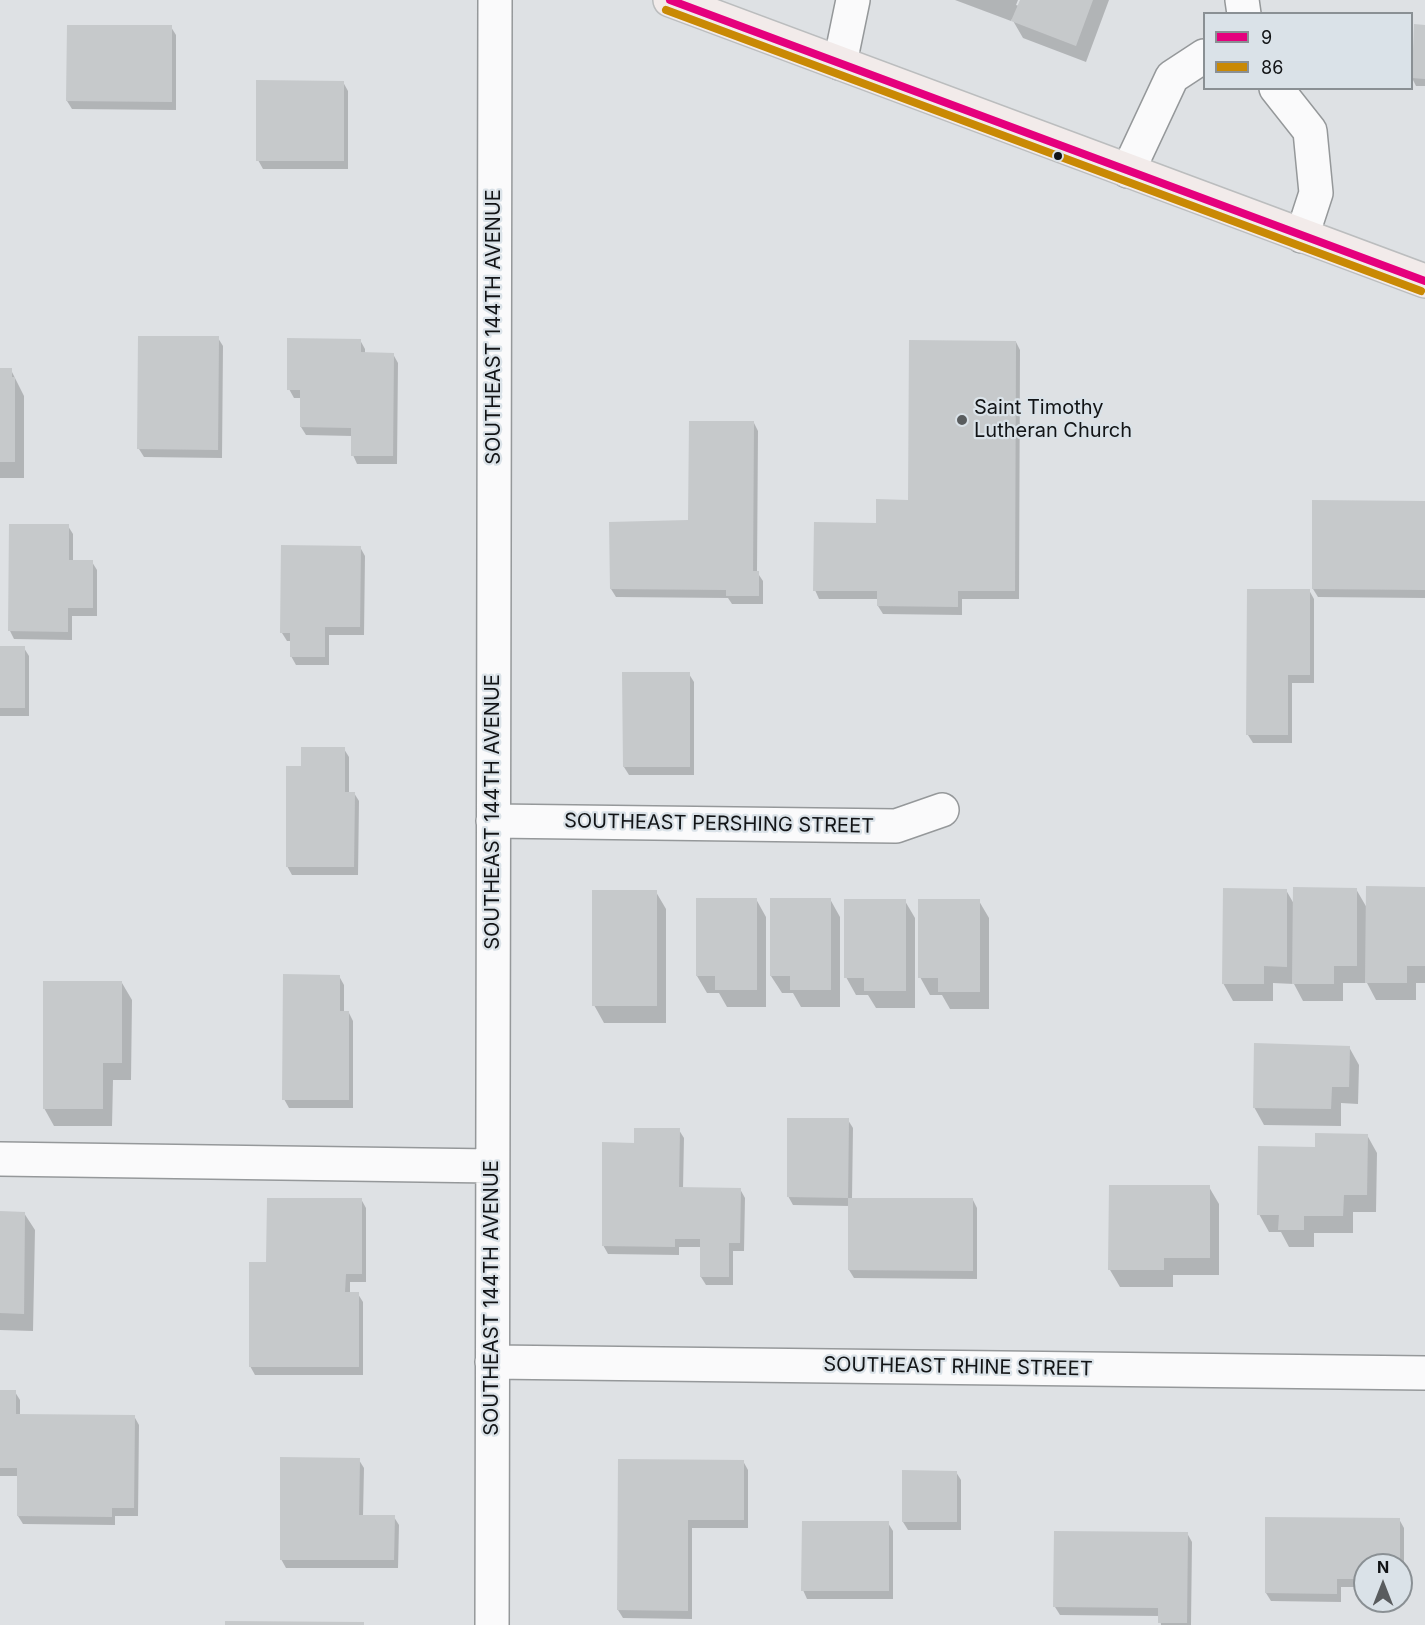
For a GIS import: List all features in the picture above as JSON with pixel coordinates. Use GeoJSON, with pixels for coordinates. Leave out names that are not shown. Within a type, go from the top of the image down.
{"type":"FeatureCollection","features":[{"type":"Feature","properties":{"kind":"main road"},"geometry":{"type":"LineString","coordinates":[[670,0],[1425,281]]}},
{"type":"Feature","properties":{"kind":"street","name":"SOUTHEAST 144TH AVENUE"},"geometry":{"type":"LineString","coordinates":[[492,1625],[495,0]]}},
{"type":"Feature","properties":{"kind":"street"},"geometry":{"type":"LineString","coordinates":[[840,63],[853,0]]}},
{"type":"Feature","properties":{"kind":"street"},"geometry":{"type":"LineString","coordinates":[[1128,171],[1172,77],[1203,57]]}},
{"type":"Feature","properties":{"kind":"street"},"geometry":{"type":"LineString","coordinates":[[1278,90],[1310,131],[1316,193],[1302,236]]}},
{"type":"Feature","properties":{"kind":"street","name":"SOUTHEAST PERSHING STREET"},"geometry":{"type":"LineString","coordinates":[[493,821],[896,826],[942,810]]}},
{"type":"Feature","properties":{"kind":"street"},"geometry":{"type":"LineString","coordinates":[[0,1159],[492,1166]]}},
{"type":"Feature","properties":{"kind":"street","name":"SOUTHEAST RHINE STREET"},"geometry":{"type":"LineString","coordinates":[[492,1362],[1425,1373]]}},
{"type":"Feature","properties":{"kind":"building"},"geometry":{"type":"Polygon","coordinates":[[[1020,0],[1093,0],[1076,46],[1011,21],[1020,0]]]}},
{"type":"Feature","properties":{"kind":"building"},"geometry":{"type":"Polygon","coordinates":[[[1414,24],[1425,25],[1425,79],[1413,78],[1414,24]]]}},
{"type":"Feature","properties":{"kind":"building"},"geometry":{"type":"Polygon","coordinates":[[[67,25],[172,25],[172,102],[66,101],[67,25]]]}},
{"type":"Feature","properties":{"kind":"building"},"geometry":{"type":"Polygon","coordinates":[[[256,80],[344,81],[344,161],[256,161],[256,80]]]}},
{"type":"Feature","properties":{"kind":"building"},"geometry":{"type":"Polygon","coordinates":[[[138,336],[219,336],[218,450],[137,449],[138,336]]]}},
{"type":"Feature","properties":{"kind":"building"},"geometry":{"type":"Polygon","coordinates":[[[287,338],[361,339],[361,352],[394,353],[393,456],[351,456],[351,428],[300,427],[300,390],[287,390],[287,338]]]}},
{"type":"Feature","properties":{"kind":"building","name":"Saint Timothy Lutheran Church"},"geometry":{"type":"Polygon","coordinates":[[[909,340],[1016,341],[1015,591],[958,591],[958,607],[877,606],[877,591],[813,591],[814,522],[876,523],[876,499],[908,500],[909,340]]]}},
{"type":"Feature","properties":{"kind":"building"},"geometry":{"type":"Polygon","coordinates":[[[0,368],[12,368],[12,377],[15,377],[15,462],[0,462],[0,368]]]}},
{"type":"Feature","properties":{"kind":"building"},"geometry":{"type":"Polygon","coordinates":[[[689,421],[754,421],[753,571],[759,571],[759,596],[726,596],[726,590],[610,589],[609,522],[688,520],[689,421]]]}},
{"type":"Feature","properties":{"kind":"building"},"geometry":{"type":"Polygon","coordinates":[[[1312,500],[1425,501],[1425,590],[1312,589],[1312,500]]]}},
{"type":"Feature","properties":{"kind":"building"},"geometry":{"type":"Polygon","coordinates":[[[9,524],[69,524],[69,560],[93,560],[93,608],[68,608],[68,632],[8,631],[9,524]]]}},
{"type":"Feature","properties":{"kind":"building"},"geometry":{"type":"Polygon","coordinates":[[[281,545],[361,546],[360,627],[325,627],[325,657],[290,657],[290,633],[280,633],[281,545]]]}},
{"type":"Feature","properties":{"kind":"building"},"geometry":{"type":"Polygon","coordinates":[[[1247,589],[1310,589],[1310,675],[1288,675],[1288,735],[1246,735],[1247,589]]]}},
{"type":"Feature","properties":{"kind":"building"},"geometry":{"type":"Polygon","coordinates":[[[0,646],[25,646],[25,708],[0,708],[0,646]]]}},
{"type":"Feature","properties":{"kind":"building"},"geometry":{"type":"Polygon","coordinates":[[[622,672],[690,672],[690,767],[623,767],[622,672]]]}},
{"type":"Feature","properties":{"kind":"building"},"geometry":{"type":"Polygon","coordinates":[[[301,747],[345,747],[345,792],[355,792],[354,867],[286,867],[286,766],[301,766],[301,747]]]}},
{"type":"Feature","properties":{"kind":"building"},"geometry":{"type":"Polygon","coordinates":[[[1366,886],[1425,887],[1425,966],[1407,966],[1407,983],[1365,983],[1366,886]]]}},
{"type":"Feature","properties":{"kind":"building"},"geometry":{"type":"Polygon","coordinates":[[[1293,887],[1357,888],[1357,966],[1334,966],[1334,984],[1292,984],[1293,887]]]}},
{"type":"Feature","properties":{"kind":"building"},"geometry":{"type":"Polygon","coordinates":[[[1223,888],[1287,889],[1287,967],[1264,966],[1264,984],[1222,984],[1223,888]]]}},
{"type":"Feature","properties":{"kind":"building"},"geometry":{"type":"Polygon","coordinates":[[[592,890],[657,890],[657,1006],[592,1006],[592,890]]]}},
{"type":"Feature","properties":{"kind":"building"},"geometry":{"type":"Polygon","coordinates":[[[696,898],[757,898],[757,990],[715,990],[715,976],[696,976],[696,898]]]}},
{"type":"Feature","properties":{"kind":"building"},"geometry":{"type":"Polygon","coordinates":[[[770,898],[831,898],[831,990],[790,990],[790,976],[770,976],[770,898]]]}},
{"type":"Feature","properties":{"kind":"building"},"geometry":{"type":"Polygon","coordinates":[[[844,899],[906,899],[906,991],[864,991],[864,978],[844,978],[844,899]]]}},
{"type":"Feature","properties":{"kind":"building"},"geometry":{"type":"Polygon","coordinates":[[[918,899],[980,899],[980,992],[938,992],[938,978],[918,978],[918,899]]]}},
{"type":"Feature","properties":{"kind":"building"},"geometry":{"type":"Polygon","coordinates":[[[283,974],[340,975],[340,1011],[349,1011],[349,1100],[282,1100],[283,974]]]}},
{"type":"Feature","properties":{"kind":"building"},"geometry":{"type":"Polygon","coordinates":[[[43,981],[122,981],[122,1063],[103,1063],[103,1109],[43,1109],[43,981]]]}},
{"type":"Feature","properties":{"kind":"building"},"geometry":{"type":"Polygon","coordinates":[[[1254,1043],[1350,1046],[1349,1087],[1332,1087],[1331,1109],[1253,1108],[1254,1043]]]}},
{"type":"Feature","properties":{"kind":"building"},"geometry":{"type":"Polygon","coordinates":[[[787,1118],[849,1118],[848,1198],[787,1197],[787,1118]]]}},
{"type":"Feature","properties":{"kind":"building"},"geometry":{"type":"Polygon","coordinates":[[[634,1128],[680,1128],[679,1187],[741,1188],[740,1243],[729,1243],[729,1277],[700,1277],[700,1239],[675,1239],[675,1247],[602,1246],[602,1142],[634,1143],[634,1128]]]}},
{"type":"Feature","properties":{"kind":"building"},"geometry":{"type":"Polygon","coordinates":[[[1315,1133],[1368,1134],[1367,1195],[1344,1195],[1343,1216],[1304,1216],[1304,1230],[1278,1230],[1279,1215],[1257,1215],[1258,1146],[1315,1147],[1315,1133]]]}},
{"type":"Feature","properties":{"kind":"building"},"geometry":{"type":"Polygon","coordinates":[[[1109,1185],[1210,1185],[1210,1258],[1164,1258],[1164,1270],[1108,1270],[1109,1185]]]}},
{"type":"Feature","properties":{"kind":"building"},"geometry":{"type":"Polygon","coordinates":[[[267,1198],[362,1198],[362,1274],[346,1274],[345,1292],[359,1292],[359,1367],[249,1367],[249,1262],[266,1262],[267,1198]]]}},
{"type":"Feature","properties":{"kind":"building"},"geometry":{"type":"Polygon","coordinates":[[[848,1198],[973,1198],[973,1271],[848,1270],[848,1198]]]}},
{"type":"Feature","properties":{"kind":"building"},"geometry":{"type":"Polygon","coordinates":[[[0,1211],[25,1212],[24,1314],[0,1313],[0,1211]]]}},
{"type":"Feature","properties":{"kind":"building"},"geometry":{"type":"Polygon","coordinates":[[[0,1390],[16,1390],[16,1414],[135,1415],[134,1508],[112,1508],[112,1517],[17,1516],[17,1468],[0,1468],[0,1390]]]}},
{"type":"Feature","properties":{"kind":"building"},"geometry":{"type":"Polygon","coordinates":[[[280,1457],[360,1458],[359,1515],[395,1515],[394,1560],[280,1560],[280,1457]]]}},
{"type":"Feature","properties":{"kind":"building"},"geometry":{"type":"Polygon","coordinates":[[[618,1459],[744,1460],[744,1520],[688,1520],[688,1611],[617,1610],[618,1459]]]}},
{"type":"Feature","properties":{"kind":"building"},"geometry":{"type":"Polygon","coordinates":[[[902,1470],[957,1471],[957,1522],[902,1522],[902,1470]]]}},
{"type":"Feature","properties":{"kind":"building"},"geometry":{"type":"Polygon","coordinates":[[[1265,1517],[1400,1518],[1400,1553],[1353,1553],[1353,1579],[1337,1579],[1337,1594],[1265,1593],[1265,1517]]]}},
{"type":"Feature","properties":{"kind":"building"},"geometry":{"type":"Polygon","coordinates":[[[802,1521],[889,1521],[889,1591],[801,1591],[802,1521]]]}},
{"type":"Feature","properties":{"kind":"building"},"geometry":{"type":"Polygon","coordinates":[[[1054,1531],[1188,1532],[1187,1623],[1158,1623],[1158,1608],[1053,1607],[1054,1531]]]}},
{"type":"Feature","properties":{"kind":"building"},"geometry":{"type":"Polygon","coordinates":[[[225,1621],[364,1622],[364,1625],[225,1625],[225,1621]]]}},
{"type":"Feature","properties":{"kind":"transit line","name":"9"},"geometry":{"type":"LineString","coordinates":[[670,0],[1425,281]]}},
{"type":"Feature","properties":{"kind":"transit line","name":"86"},"geometry":{"type":"LineString","coordinates":[[666,10],[1421,291]]}},
{"type":"Feature","properties":{"kind":"place","name":"Saint Timothy Lutheran Church"},"geometry":{"type":"Point","coordinates":[962,420]}}]}
